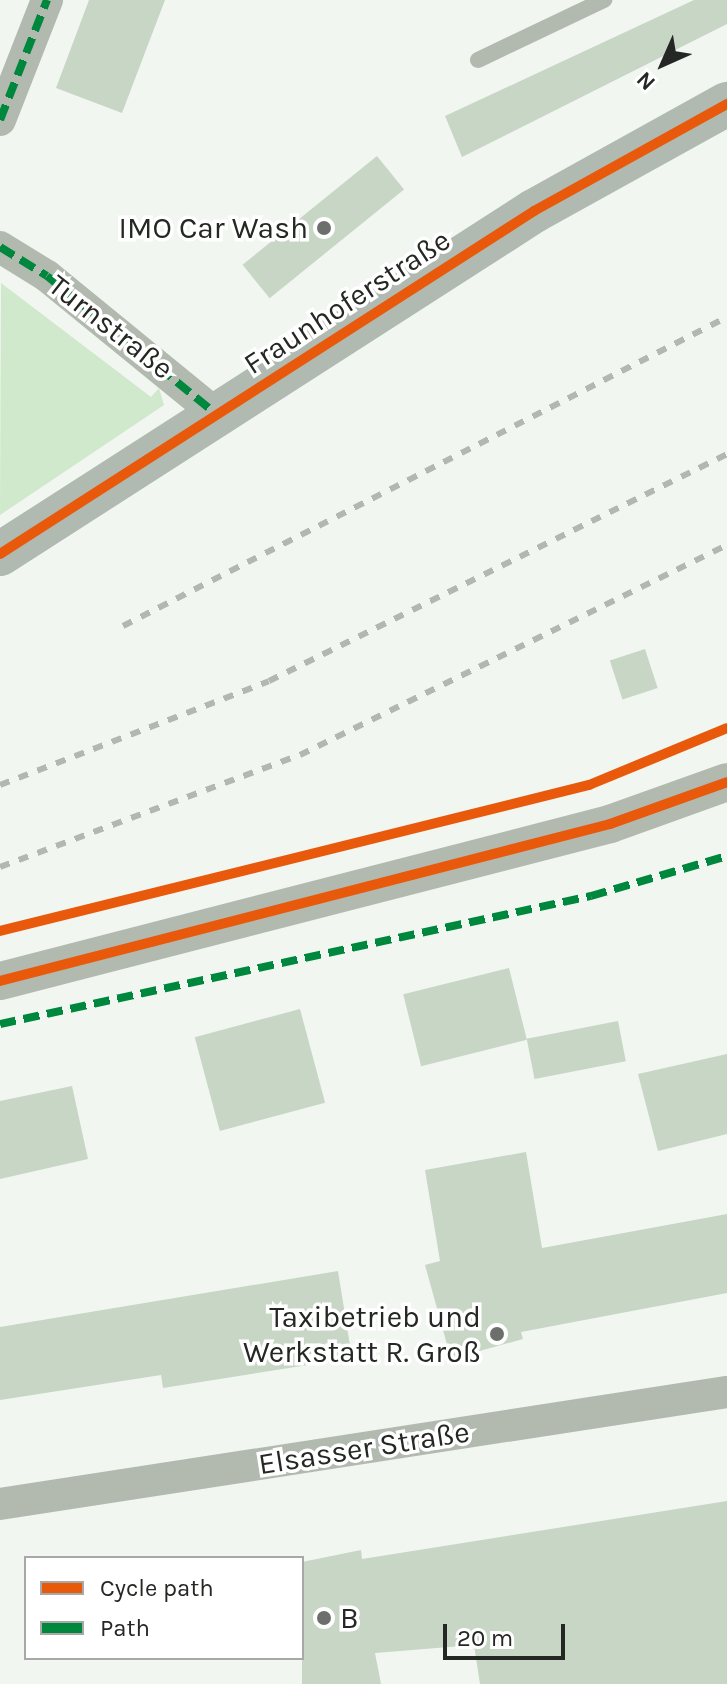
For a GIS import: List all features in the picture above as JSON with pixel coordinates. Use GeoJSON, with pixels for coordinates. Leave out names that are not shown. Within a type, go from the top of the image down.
{"type":"FeatureCollection","features":[{"type":"Feature","properties":{"kind":"main road","name":"Fraunhoferstraße"},"geometry":{"type":"LineString","coordinates":[[0,554],[534,211],[727,104]]}},
{"type":"Feature","properties":{"kind":"street"},"geometry":{"type":"LineString","coordinates":[[0,120],[47,0]]}},
{"type":"Feature","properties":{"kind":"street","name":"Turnstraße"},"geometry":{"type":"LineString","coordinates":[[0,247],[47,276],[216,414]]}},
{"type":"Feature","properties":{"kind":"street"},"geometry":{"type":"LineString","coordinates":[[0,981],[610,824],[727,782]]}},
{"type":"Feature","properties":{"kind":"street","name":"Elsasser Straße"},"geometry":{"type":"LineString","coordinates":[[0,1504],[727,1392]]}},
{"type":"Feature","properties":{"kind":"lane"},"geometry":{"type":"LineString","coordinates":[[478,60],[604,0]]}},
{"type":"Feature","properties":{"kind":"green space"},"geometry":{"type":"Polygon","coordinates":[[[1,283],[151,397],[159,388],[164,405],[0,515],[1,283]]]}},
{"type":"Feature","properties":{"kind":"building"},"geometry":{"type":"Polygon","coordinates":[[[89,0],[165,0],[122,113],[56,88],[89,0]]]}},
{"type":"Feature","properties":{"kind":"building"},"geometry":{"type":"Polygon","coordinates":[[[694,0],[727,0],[727,24],[462,157],[445,116],[694,0]]]}},
{"type":"Feature","properties":{"kind":"building","name":"IMO Car Wash"},"geometry":{"type":"Polygon","coordinates":[[[377,156],[404,189],[270,298],[243,265],[377,156]]]}},
{"type":"Feature","properties":{"kind":"building"},"geometry":{"type":"Polygon","coordinates":[[[645,649],[658,688],[622,699],[610,660],[645,649]]]}},
{"type":"Feature","properties":{"kind":"building"},"geometry":{"type":"Polygon","coordinates":[[[509,968],[527,1040],[421,1066],[403,994],[509,968]]]}},
{"type":"Feature","properties":{"kind":"building"},"geometry":{"type":"Polygon","coordinates":[[[300,1009],[325,1103],[220,1131],[195,1037],[300,1009]]]}},
{"type":"Feature","properties":{"kind":"building"},"geometry":{"type":"Polygon","coordinates":[[[618,1021],[626,1061],[535,1079],[527,1039],[618,1021]]]}},
{"type":"Feature","properties":{"kind":"building"},"geometry":{"type":"Polygon","coordinates":[[[727,1054],[727,1134],[658,1151],[638,1074],[727,1054]]]}},
{"type":"Feature","properties":{"kind":"building"},"geometry":{"type":"Polygon","coordinates":[[[72,1086],[88,1159],[0,1179],[0,1101],[72,1086]]]}},
{"type":"Feature","properties":{"kind":"building"},"geometry":{"type":"Polygon","coordinates":[[[526,1152],[542,1248],[727,1214],[727,1293],[521,1332],[523,1339],[451,1359],[425,1265],[440,1261],[425,1170],[526,1152]]]}},
{"type":"Feature","properties":{"kind":"building"},"geometry":{"type":"Polygon","coordinates":[[[338,1271],[352,1358],[163,1388],[161,1375],[0,1400],[0,1327],[338,1271]]]}},
{"type":"Feature","properties":{"kind":"building"},"geometry":{"type":"Polygon","coordinates":[[[727,1501],[727,1684],[480,1684],[474,1645],[375,1653],[381,1684],[302,1684],[304,1562],[361,1550],[362,1559],[727,1501]]]}},
{"type":"Feature","properties":{"kind":"railway"},"geometry":{"type":"LineString","coordinates":[[123,626],[727,317]]}},
{"type":"Feature","properties":{"kind":"railway"},"geometry":{"type":"LineString","coordinates":[[0,785],[269,681],[727,454]]}},
{"type":"Feature","properties":{"kind":"railway"},"geometry":{"type":"LineString","coordinates":[[0,867],[300,755],[727,545]]}},
{"type":"Feature","properties":{"kind":"marked path"},"geometry":{"type":"LineString","coordinates":[[0,120],[47,0]]}},
{"type":"Feature","properties":{"kind":"marked path"},"geometry":{"type":"LineString","coordinates":[[0,247],[47,276],[216,414]]}},
{"type":"Feature","properties":{"kind":"marked path"},"geometry":{"type":"LineString","coordinates":[[0,1024],[591,896],[727,856]]}},
{"type":"Feature","properties":{"kind":"cycle path"},"geometry":{"type":"LineString","coordinates":[[0,554],[534,211],[727,104]]}},
{"type":"Feature","properties":{"kind":"cycle path"},"geometry":{"type":"LineString","coordinates":[[0,931],[589,785],[727,728]]}},
{"type":"Feature","properties":{"kind":"cycle path"},"geometry":{"type":"LineString","coordinates":[[0,981],[610,824],[727,782]]}},
{"type":"Feature","properties":{"kind":"place","name":"IMO Car Wash"},"geometry":{"type":"Point","coordinates":[324,228]}},
{"type":"Feature","properties":{"kind":"place","name":"Taxibetrieb und Werkstatt R. Groß"},"geometry":{"type":"Point","coordinates":[497,1334]}},
{"type":"Feature","properties":{"kind":"place","name":"B"},"geometry":{"type":"Point","coordinates":[324,1618]}}]}
